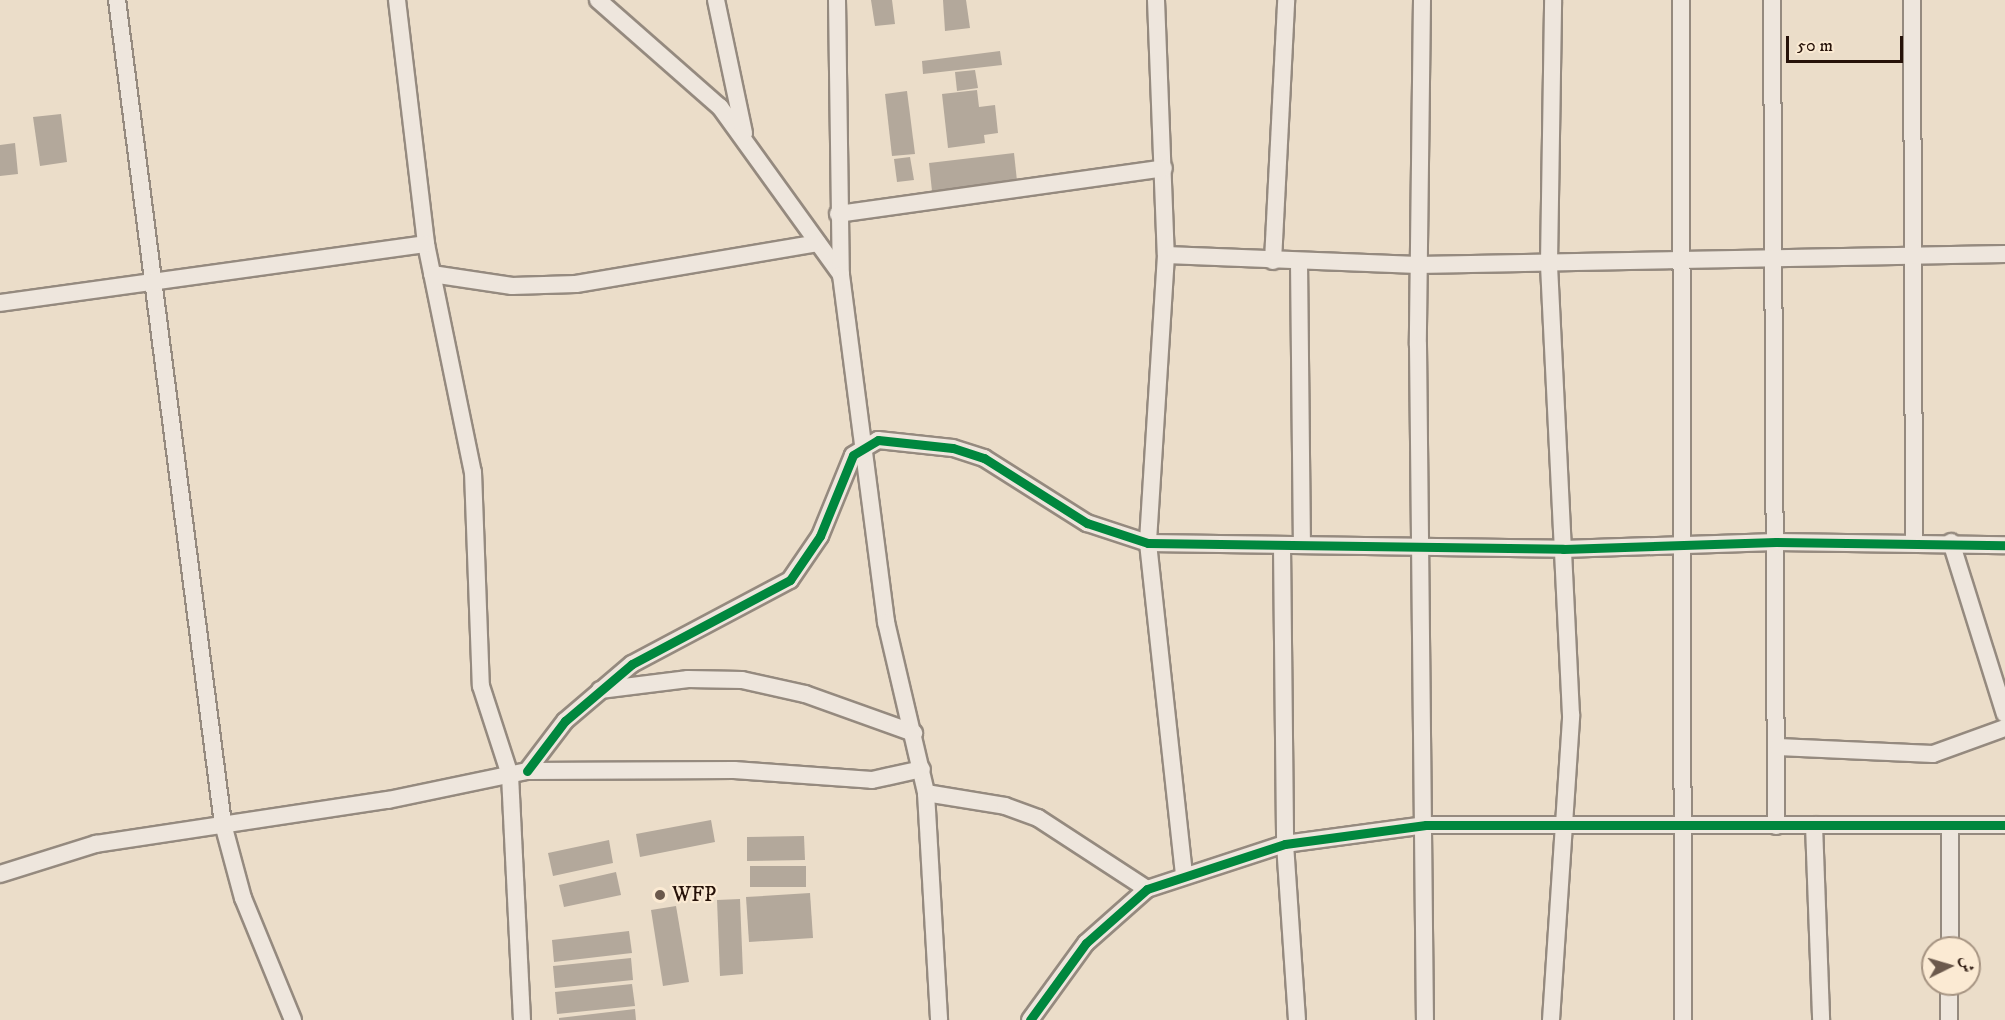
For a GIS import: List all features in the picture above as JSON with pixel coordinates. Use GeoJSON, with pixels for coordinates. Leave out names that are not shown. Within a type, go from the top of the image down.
{"type":"FeatureCollection","features":[{"type":"Feature","properties":{"kind":"street"},"geometry":{"type":"LineString","coordinates":[[117,0],[223,824],[243,898],[292,1020]]}},
{"type":"Feature","properties":{"kind":"street"},"geometry":{"type":"LineString","coordinates":[[397,0],[426,244],[473,472],[481,686],[510,776],[522,1020]]}},
{"type":"Feature","properties":{"kind":"street"},"geometry":{"type":"LineString","coordinates":[[597,0],[692,79],[744,137],[841,274]]}},
{"type":"Feature","properties":{"kind":"street"},"geometry":{"type":"LineString","coordinates":[[716,0],[744,137]]}},
{"type":"Feature","properties":{"kind":"street"},"geometry":{"type":"LineString","coordinates":[[837,0],[838,214],[841,274],[867,443],[870,523],[884,611],[926,793],[939,1020]]}},
{"type":"Feature","properties":{"kind":"street"},"geometry":{"type":"LineString","coordinates":[[1156,0],[1166,255],[1148,543],[1184,874]]}},
{"type":"Feature","properties":{"kind":"street"},"geometry":{"type":"LineString","coordinates":[[1274,261],[1286,0]]}},
{"type":"Feature","properties":{"kind":"street"},"geometry":{"type":"LineString","coordinates":[[1422,0],[1418,265],[1426,825],[1425,1020]]}},
{"type":"Feature","properties":{"kind":"street"},"geometry":{"type":"LineString","coordinates":[[1551,1020],[1567,826],[1571,715],[1549,263],[1553,0]]}},
{"type":"Feature","properties":{"kind":"street"},"geometry":{"type":"LineString","coordinates":[[1681,0],[1686,544],[1683,1020]]}},
{"type":"Feature","properties":{"kind":"street"},"geometry":{"type":"LineString","coordinates":[[1772,0],[1772,256],[1779,747],[1776,826]]}},
{"type":"Feature","properties":{"kind":"street"},"geometry":{"type":"LineString","coordinates":[[1912,0],[1910,260],[1914,541]]}},
{"type":"Feature","properties":{"kind":"street"},"geometry":{"type":"LineString","coordinates":[[838,214],[1164,168]]}},
{"type":"Feature","properties":{"kind":"street"},"geometry":{"type":"LineString","coordinates":[[432,274],[512,286],[576,284],[818,243]]}},
{"type":"Feature","properties":{"kind":"street"},"geometry":{"type":"LineString","coordinates":[[0,303],[426,244]]}},
{"type":"Feature","properties":{"kind":"street"},"geometry":{"type":"LineString","coordinates":[[1166,255],[1418,265],[1772,256],[1910,260],[2005,254]]}},
{"type":"Feature","properties":{"kind":"street"},"geometry":{"type":"LineString","coordinates":[[1299,262],[1302,545]]}},
{"type":"Feature","properties":{"kind":"street"},"geometry":{"type":"LineString","coordinates":[[527,771],[565,721],[599,690],[663,646],[790,580],[820,536],[853,455],[867,443],[903,440],[984,458],[1087,523],[1148,543],[1282,546],[1422,545],[1563,549],[1776,542],[1914,541],[2005,544]]}},
{"type":"Feature","properties":{"kind":"street"},"geometry":{"type":"LineString","coordinates":[[1951,542],[2005,714]]}},
{"type":"Feature","properties":{"kind":"street"},"geometry":{"type":"LineString","coordinates":[[1282,546],[1285,844],[1297,1020]]}},
{"type":"Feature","properties":{"kind":"street"},"geometry":{"type":"LineString","coordinates":[[599,690],[688,679],[742,680],[805,694],[914,734]]}},
{"type":"Feature","properties":{"kind":"street"},"geometry":{"type":"LineString","coordinates":[[1779,747],[1933,754],[2005,728]]}},
{"type":"Feature","properties":{"kind":"street"},"geometry":{"type":"LineString","coordinates":[[0,874],[96,844],[510,776],[527,771],[734,770],[872,780],[922,769]]}},
{"type":"Feature","properties":{"kind":"street"},"geometry":{"type":"LineString","coordinates":[[926,793],[1005,806],[1038,818],[1147,889]]}},
{"type":"Feature","properties":{"kind":"street"},"geometry":{"type":"LineString","coordinates":[[1030,1020],[1086,943],[1147,889],[1184,874],[1285,844],[1426,825],[1814,825],[1950,828],[2005,825]]}},
{"type":"Feature","properties":{"kind":"street"},"geometry":{"type":"LineString","coordinates":[[1814,825],[1821,1020]]}},
{"type":"Feature","properties":{"kind":"street"},"geometry":{"type":"LineString","coordinates":[[1950,828],[1950,936]]}},
{"type":"Feature","properties":{"kind":"street"},"geometry":{"type":"LineString","coordinates":[[1949,1020],[1950,996]]}},
{"type":"Feature","properties":{"kind":"building"},"geometry":{"type":"Polygon","coordinates":[[[871,0],[892,0],[895,24],[875,26],[871,0]]]}},
{"type":"Feature","properties":{"kind":"building"},"geometry":{"type":"Polygon","coordinates":[[[943,0],[966,0],[970,28],[945,31],[943,0]]]}},
{"type":"Feature","properties":{"kind":"building"},"geometry":{"type":"Polygon","coordinates":[[[1000,51],[1002,65],[923,74],[922,61],[1000,51]]]}},
{"type":"Feature","properties":{"kind":"building"},"geometry":{"type":"Polygon","coordinates":[[[975,70],[978,88],[957,91],[955,72],[975,70]]]}},
{"type":"Feature","properties":{"kind":"building"},"geometry":{"type":"Polygon","coordinates":[[[977,90],[979,107],[995,105],[998,133],[984,135],[985,143],[948,148],[942,94],[977,90]]]}},
{"type":"Feature","properties":{"kind":"building"},"geometry":{"type":"Polygon","coordinates":[[[907,91],[915,154],[892,156],[885,94],[907,91]]]}},
{"type":"Feature","properties":{"kind":"building"},"geometry":{"type":"Polygon","coordinates":[[[61,114],[67,162],[40,166],[33,117],[61,114]]]}},
{"type":"Feature","properties":{"kind":"building"},"geometry":{"type":"Polygon","coordinates":[[[15,143],[18,174],[0,176],[0,145],[15,143]]]}},
{"type":"Feature","properties":{"kind":"building"},"geometry":{"type":"Polygon","coordinates":[[[1014,153],[1017,181],[932,191],[929,163],[1014,153]]]}},
{"type":"Feature","properties":{"kind":"building"},"geometry":{"type":"Polygon","coordinates":[[[910,157],[914,180],[897,182],[894,159],[910,157]]]}},
{"type":"Feature","properties":{"kind":"building"},"geometry":{"type":"Polygon","coordinates":[[[711,820],[715,842],[640,857],[636,834],[711,820]]]}},
{"type":"Feature","properties":{"kind":"building"},"geometry":{"type":"Polygon","coordinates":[[[804,836],[805,860],[747,861],[747,837],[804,836]]]}},
{"type":"Feature","properties":{"kind":"building"},"geometry":{"type":"Polygon","coordinates":[[[609,840],[613,863],[553,876],[548,853],[609,840]]]}},
{"type":"Feature","properties":{"kind":"building"},"geometry":{"type":"Polygon","coordinates":[[[750,866],[806,866],[806,887],[750,887],[750,866]]]}},
{"type":"Feature","properties":{"kind":"building"},"geometry":{"type":"Polygon","coordinates":[[[616,872],[621,895],[564,907],[559,885],[616,872]]]}},
{"type":"Feature","properties":{"kind":"building"},"geometry":{"type":"Polygon","coordinates":[[[810,893],[813,938],[749,942],[746,897],[810,893]]]}},
{"type":"Feature","properties":{"kind":"building"},"geometry":{"type":"Polygon","coordinates":[[[740,899],[743,974],[720,976],[717,900],[740,899]]]}},
{"type":"Feature","properties":{"kind":"building"},"geometry":{"type":"Polygon","coordinates":[[[676,906],[689,982],[663,986],[651,910],[676,906]]]}},
{"type":"Feature","properties":{"kind":"building"},"geometry":{"type":"Polygon","coordinates":[[[629,931],[632,953],[554,962],[552,940],[629,931]]]}},
{"type":"Feature","properties":{"kind":"building"},"geometry":{"type":"Polygon","coordinates":[[[631,958],[633,980],[555,988],[553,966],[631,958]]]}},
{"type":"Feature","properties":{"kind":"building"},"geometry":{"type":"Polygon","coordinates":[[[632,984],[635,1006],[557,1014],[555,992],[632,984]]]}},
{"type":"Feature","properties":{"kind":"building"},"geometry":{"type":"Polygon","coordinates":[[[635,1009],[636,1020],[559,1020],[559,1018],[635,1009]]]}},
{"type":"Feature","properties":{"kind":"cycle path"},"geometry":{"type":"LineString","coordinates":[[527,771],[565,721],[632,664],[790,580],[820,536],[853,455],[878,440],[953,448],[984,458],[1087,523],[1148,543],[1563,549],[1776,542],[2005,545]]}},
{"type":"Feature","properties":{"kind":"cycle path"},"geometry":{"type":"LineString","coordinates":[[1030,1020],[1086,943],[1147,889],[1285,844],[1426,825],[2005,825]]}},
{"type":"Feature","properties":{"kind":"place","name":"WFP"},"geometry":{"type":"Point","coordinates":[660,895]}}]}
